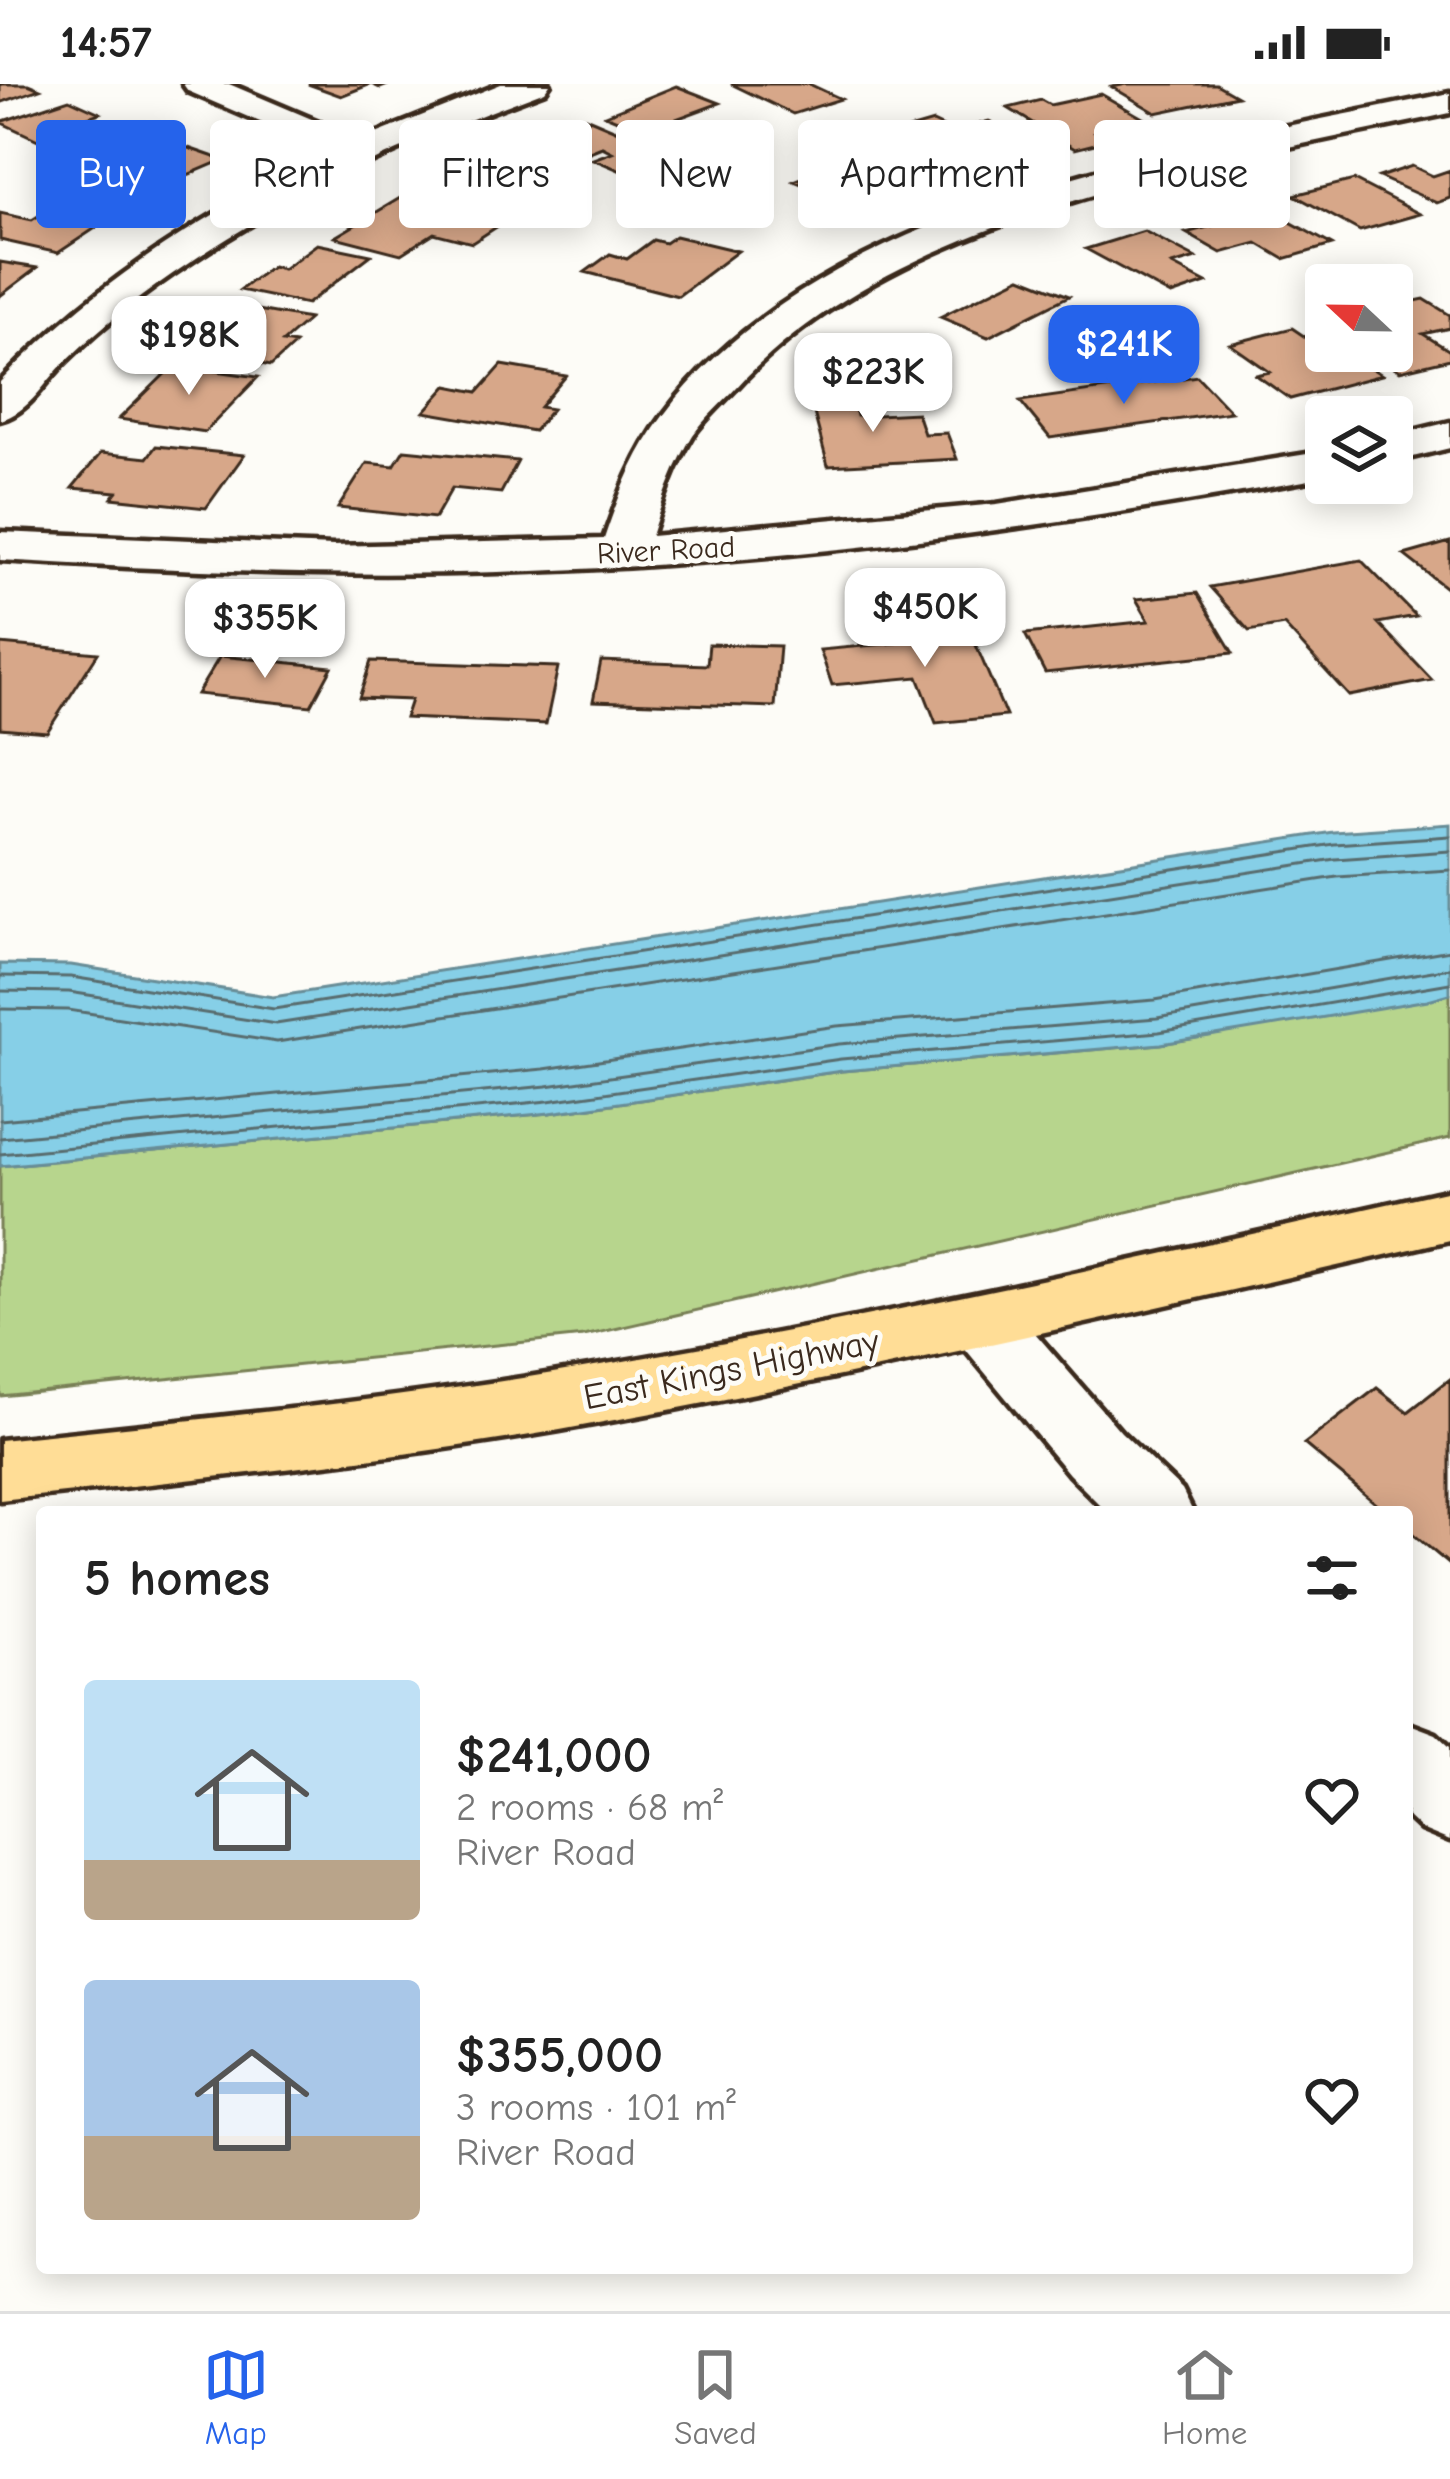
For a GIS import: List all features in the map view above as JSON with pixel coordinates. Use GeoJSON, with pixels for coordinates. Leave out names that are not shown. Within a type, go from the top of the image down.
{"type":"FeatureCollection","features":[{"type":"Feature","properties":{"kind":"main road","name":"East Kings Highway"},"geometry":{"type":"LineString","coordinates":[[1,1469],[366,1431],[560,1401],[983,1321],[1450,1215]]}},
{"type":"Feature","properties":{"kind":"street"},"geometry":{"type":"LineString","coordinates":[[200,84],[285,120]]}},
{"type":"Feature","properties":{"kind":"street"},"geometry":{"type":"LineString","coordinates":[[375,148],[532,84]]}},
{"type":"Feature","properties":{"kind":"street"},"geometry":{"type":"LineString","coordinates":[[623,553],[646,483],[681,420],[742,353],[833,288],[955,232],[1049,199],[1450,104]]}},
{"type":"Feature","properties":{"kind":"street"},"geometry":{"type":"LineString","coordinates":[[0,407],[85,325],[220,228]]}},
{"type":"Feature","properties":{"kind":"street"},"geometry":{"type":"LineString","coordinates":[[1413,444],[1450,435]]}},
{"type":"Feature","properties":{"kind":"street","name":"River Road"},"geometry":{"type":"LineString","coordinates":[[0,546],[284,560],[623,553],[898,532],[1092,507],[1305,468]]}},
{"type":"Feature","properties":{"kind":"street"},"geometry":{"type":"LineString","coordinates":[[983,1321],[1095,1453],[1149,1506]]}},
{"type":"Feature","properties":{"kind":"street"},"geometry":{"type":"LineString","coordinates":[[1413,1766],[1450,1802]]}},
{"type":"Feature","properties":{"kind":"green space"},"geometry":{"type":"Polygon","coordinates":[[[1450,994],[1450,1138],[584,1336],[0,1396],[0,1166],[550,1113],[842,1071],[1161,1044],[1450,994]]]}},
{"type":"Feature","properties":{"kind":"water"},"geometry":{"type":"Polygon","coordinates":[[[1450,824],[1450,994],[1428,1000],[1161,1044],[842,1071],[550,1113],[0,1166],[0,964],[71,965],[273,997],[1333,832],[1450,824]]]}},
{"type":"Feature","properties":{"kind":"building"},"geometry":{"type":"Polygon","coordinates":[[[0,84],[28,84],[40,89],[0,103],[0,84]]]}},
{"type":"Feature","properties":{"kind":"building"},"geometry":{"type":"Polygon","coordinates":[[[308,84],[371,84],[341,96],[308,84]]]}},
{"type":"Feature","properties":{"kind":"building"},"geometry":{"type":"Polygon","coordinates":[[[731,84],[809,84],[841,99],[793,114],[731,84]]]}},
{"type":"Feature","properties":{"kind":"building"},"geometry":{"type":"Polygon","coordinates":[[[1216,84],[1237,96],[1156,113],[1112,87],[1216,84]]]}},
{"type":"Feature","properties":{"kind":"building"},"geometry":{"type":"Polygon","coordinates":[[[676,86],[720,103],[673,120],[617,120],[605,115],[676,86]]]}},
{"type":"Feature","properties":{"kind":"building"},"geometry":{"type":"Polygon","coordinates":[[[1101,94],[1146,120],[1094,120],[1094,144],[1075,149],[1070,146],[1070,120],[1028,120],[1008,108],[1041,100],[1050,105],[1101,94]]]}},
{"type":"Feature","properties":{"kind":"building"},"geometry":{"type":"Polygon","coordinates":[[[69,99],[100,113],[84,120],[36,120],[36,139],[0,122],[69,99]]]}},
{"type":"Feature","properties":{"kind":"building"},"geometry":{"type":"Polygon","coordinates":[[[585,117],[616,130],[616,169],[593,159],[612,152],[602,147],[592,151],[592,120],[576,120],[585,117]]]}},
{"type":"Feature","properties":{"kind":"building"},"geometry":{"type":"Polygon","coordinates":[[[186,147],[210,156],[210,166],[186,176],[186,147]]]}},
{"type":"Feature","properties":{"kind":"building"},"geometry":{"type":"Polygon","coordinates":[[[1412,166],[1433,176],[1450,170],[1450,198],[1437,203],[1379,177],[1412,166]]]}},
{"type":"Feature","properties":{"kind":"building"},"geometry":{"type":"Polygon","coordinates":[[[1354,180],[1420,214],[1360,231],[1294,195],[1354,180]]]}},
{"type":"Feature","properties":{"kind":"building"},"geometry":{"type":"Polygon","coordinates":[[[399,199],[399,228],[495,228],[472,243],[434,233],[401,254],[335,237],[350,228],[375,228],[375,213],[399,199]]]}},
{"type":"Feature","properties":{"kind":"building"},"geometry":{"type":"Polygon","coordinates":[[[0,213],[36,217],[36,228],[96,228],[58,253],[0,240],[0,213]]]}},
{"type":"Feature","properties":{"kind":"building"},"geometry":{"type":"Polygon","coordinates":[[[1290,222],[1332,245],[1284,259],[1257,243],[1221,253],[1186,233],[1204,228],[1290,228],[1290,222]]]}},
{"type":"Feature","properties":{"kind":"building"},"geometry":{"type":"Polygon","coordinates":[[[1144,231],[1196,258],[1172,265],[1206,283],[1171,295],[1086,249],[1144,231]]]}},
{"type":"Feature","properties":{"kind":"building"},"geometry":{"type":"Polygon","coordinates":[[[675,236],[738,251],[678,296],[585,272],[610,254],[627,259],[653,240],[665,243],[675,236]]]}},
{"type":"Feature","properties":{"kind":"building"},"geometry":{"type":"Polygon","coordinates":[[[317,244],[371,255],[307,304],[240,290],[272,266],[283,269],[317,244]]]}},
{"type":"Feature","properties":{"kind":"building"},"geometry":{"type":"Polygon","coordinates":[[[0,262],[37,268],[0,296],[0,262]]]}},
{"type":"Feature","properties":{"kind":"building"},"geometry":{"type":"Polygon","coordinates":[[[1021,277],[1069,296],[988,337],[940,317],[1021,277]]]}},
{"type":"Feature","properties":{"kind":"building"},"geometry":{"type":"Polygon","coordinates":[[[1424,299],[1450,315],[1450,328],[1423,334],[1450,351],[1450,359],[1413,368],[1413,301],[1424,299]]]}},
{"type":"Feature","properties":{"kind":"building"},"geometry":{"type":"Polygon","coordinates":[[[230,305],[309,319],[283,342],[295,344],[271,366],[178,349],[230,305]]]}},
{"type":"Feature","properties":{"kind":"building"},"geometry":{"type":"Polygon","coordinates":[[[1292,328],[1305,337],[1305,372],[1382,375],[1290,399],[1256,375],[1270,372],[1230,344],[1292,328]]]}},
{"type":"Feature","properties":{"kind":"building"},"geometry":{"type":"Polygon","coordinates":[[[174,365],[258,377],[205,432],[119,419],[174,365]]]}},
{"type":"Feature","properties":{"kind":"building"},"geometry":{"type":"Polygon","coordinates":[[[502,365],[566,376],[540,407],[552,409],[534,431],[424,412],[447,386],[478,392],[502,365]]]}},
{"type":"Feature","properties":{"kind":"building"},"geometry":{"type":"Polygon","coordinates":[[[1197,376],[1231,412],[1050,438],[1020,401],[1197,376]]]}},
{"type":"Feature","properties":{"kind":"building"},"geometry":{"type":"Polygon","coordinates":[[[850,392],[857,416],[917,413],[924,434],[947,433],[957,459],[828,466],[809,394],[850,392]]]}},
{"type":"Feature","properties":{"kind":"building"},"geometry":{"type":"Polygon","coordinates":[[[156,446],[244,455],[206,508],[112,498],[117,492],[72,488],[101,453],[147,458],[156,446]]]}},
{"type":"Feature","properties":{"kind":"building"},"geometry":{"type":"Polygon","coordinates":[[[404,450],[518,461],[501,493],[452,488],[435,518],[338,508],[367,463],[394,466],[404,450]]]}},
{"type":"Feature","properties":{"kind":"building"},"geometry":{"type":"Polygon","coordinates":[[[1450,542],[1450,591],[1404,555],[1450,542]]]}},
{"type":"Feature","properties":{"kind":"building"},"geometry":{"type":"Polygon","coordinates":[[[1361,560],[1416,616],[1378,623],[1432,680],[1349,696],[1284,625],[1249,631],[1210,587],[1361,560]]]}},
{"type":"Feature","properties":{"kind":"building"},"geometry":{"type":"Polygon","coordinates":[[[1197,593],[1233,653],[1045,673],[1025,634],[1149,621],[1136,599],[1197,593]]]}},
{"type":"Feature","properties":{"kind":"building"},"geometry":{"type":"Polygon","coordinates":[[[967,624],[1006,716],[936,723],[918,677],[832,685],[820,650],[896,643],[891,631],[967,624]]]}},
{"type":"Feature","properties":{"kind":"building"},"geometry":{"type":"Polygon","coordinates":[[[0,644],[98,653],[47,732],[0,728],[0,644]]]}},
{"type":"Feature","properties":{"kind":"building"},"geometry":{"type":"Polygon","coordinates":[[[709,644],[780,646],[775,707],[593,701],[601,661],[707,665],[709,644]]]}},
{"type":"Feature","properties":{"kind":"building"},"geometry":{"type":"Polygon","coordinates":[[[220,656],[332,667],[311,706],[197,694],[220,656]]]}},
{"type":"Feature","properties":{"kind":"building"},"geometry":{"type":"Polygon","coordinates":[[[371,661],[558,667],[546,724],[405,718],[411,700],[359,698],[371,661]]]}},
{"type":"Feature","properties":{"kind":"building"},"geometry":{"type":"Polygon","coordinates":[[[1450,1379],[1450,1565],[1413,1534],[1413,1506],[1379,1506],[1304,1444],[1377,1388],[1408,1412],[1450,1379]]]}}]}
